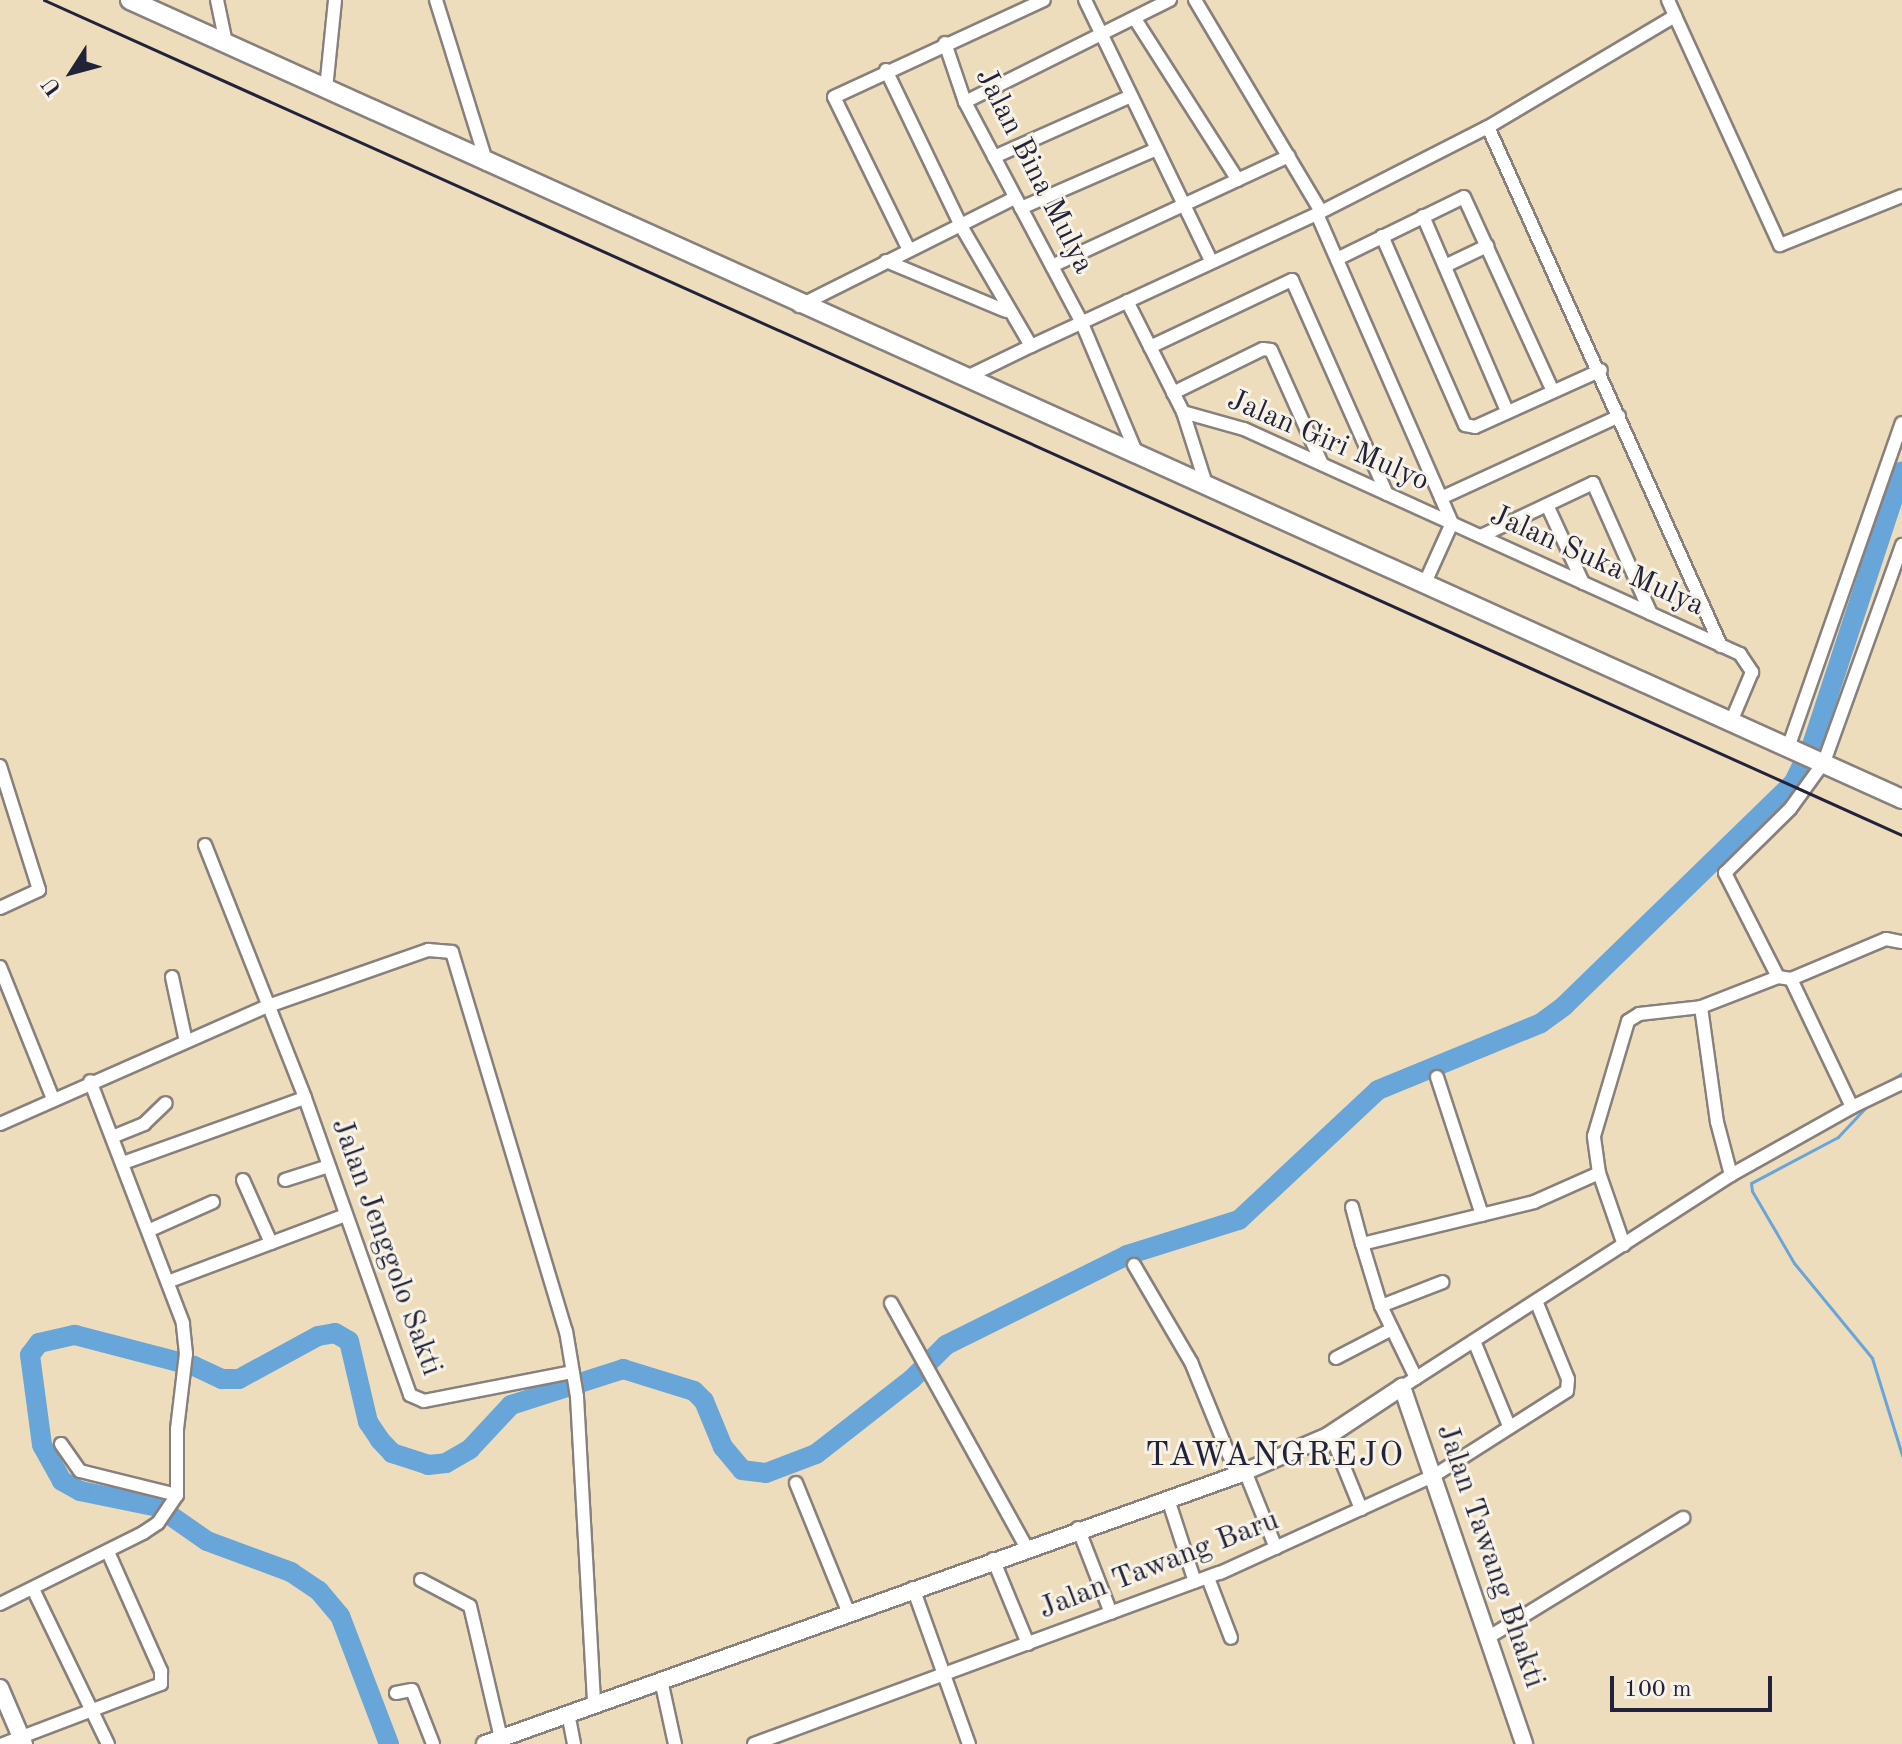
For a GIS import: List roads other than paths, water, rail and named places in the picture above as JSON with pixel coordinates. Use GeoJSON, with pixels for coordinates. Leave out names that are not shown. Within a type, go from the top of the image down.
{"type":"FeatureCollection","features":[{"type":"Feature","properties":{"kind":"main road"},"geometry":{"type":"LineString","coordinates":[[130,0],[799,306],[1137,454],[1902,799]]}},
{"type":"Feature","properties":{"kind":"street"},"geometry":{"type":"LineString","coordinates":[[217,0],[226,43]]}},
{"type":"Feature","properties":{"kind":"street"},"geometry":{"type":"LineString","coordinates":[[326,89],[335,0]]}},
{"type":"Feature","properties":{"kind":"street"},"geometry":{"type":"LineString","coordinates":[[436,0],[487,164]]}},
{"type":"Feature","properties":{"kind":"street"},"geometry":{"type":"LineString","coordinates":[[909,250],[834,97],[886,70],[1044,0]]}},
{"type":"Feature","properties":{"kind":"street"},"geometry":{"type":"LineString","coordinates":[[1085,0],[1211,261]]}},
{"type":"Feature","properties":{"kind":"street"},"geometry":{"type":"LineString","coordinates":[[965,102],[1170,0]]}},
{"type":"Feature","properties":{"kind":"street"},"geometry":{"type":"LineString","coordinates":[[1195,0],[1319,212],[1452,523],[1424,585]]}},
{"type":"Feature","properties":{"kind":"street"},"geometry":{"type":"LineString","coordinates":[[1668,0],[1780,245],[1902,196]]}},
{"type":"Feature","properties":{"kind":"street"},"geometry":{"type":"LineString","coordinates":[[963,379],[1319,212],[1488,127],[1675,16]]}},
{"type":"Feature","properties":{"kind":"street"},"geometry":{"type":"LineString","coordinates":[[1135,19],[1238,180]]}},
{"type":"Feature","properties":{"kind":"street","name":"Jalan Bina Mulya"},"geometry":{"type":"LineString","coordinates":[[945,43],[965,102],[1081,321],[1137,454]]}},
{"type":"Feature","properties":{"kind":"street"},"geometry":{"type":"LineString","coordinates":[[886,70],[961,226],[1006,311],[1031,346]]}},
{"type":"Feature","properties":{"kind":"street"},"geometry":{"type":"LineString","coordinates":[[994,157],[1131,96]]}},
{"type":"Feature","properties":{"kind":"street"},"geometry":{"type":"LineString","coordinates":[[1488,127],[1601,370],[1721,646],[1751,667],[1731,722]]}},
{"type":"Feature","properties":{"kind":"street"},"geometry":{"type":"LineString","coordinates":[[799,306],[961,226],[1157,149]]}},
{"type":"Feature","properties":{"kind":"street"},"geometry":{"type":"LineString","coordinates":[[1052,266],[1289,156]]}},
{"type":"Feature","properties":{"kind":"street"},"geometry":{"type":"LineString","coordinates":[[1337,259],[1462,196],[1553,391]]}},
{"type":"Feature","properties":{"kind":"street"},"geometry":{"type":"LineString","coordinates":[[1423,216],[1507,411]]}},
{"type":"Feature","properties":{"kind":"street"},"geometry":{"type":"LineString","coordinates":[[1382,236],[1465,425],[1475,427],[1601,370]]}},
{"type":"Feature","properties":{"kind":"street"},"geometry":{"type":"LineString","coordinates":[[1445,266],[1487,246]]}},
{"type":"Feature","properties":{"kind":"street"},"geometry":{"type":"LineString","coordinates":[[886,261],[1006,311]]}},
{"type":"Feature","properties":{"kind":"street"},"geometry":{"type":"LineString","coordinates":[[1150,347],[1292,280],[1387,494]]}},
{"type":"Feature","properties":{"kind":"street"},"geometry":{"type":"LineString","coordinates":[[1127,301],[1183,412],[1207,487]]}},
{"type":"Feature","properties":{"kind":"street"},"geometry":{"type":"LineString","coordinates":[[1173,393],[1263,349],[1271,350],[1322,464]]}},
{"type":"Feature","properties":{"kind":"street","name":"Jalan Giri Mulyo"},"geometry":{"type":"LineString","coordinates":[[1183,412],[1226,422],[1452,523]]}},
{"type":"Feature","properties":{"kind":"street"},"geometry":{"type":"LineString","coordinates":[[1441,498],[1619,416]]}},
{"type":"Feature","properties":{"kind":"street"},"geometry":{"type":"LineString","coordinates":[[1792,747],[1902,423]]}},
{"type":"Feature","properties":{"kind":"street"},"geometry":{"type":"LineString","coordinates":[[1481,536],[1593,483],[1651,614]]}},
{"type":"Feature","properties":{"kind":"street"},"geometry":{"type":"LineString","coordinates":[[1547,505],[1583,583]]}},
{"type":"Feature","properties":{"kind":"street","name":"Jalan Suka Mulya"},"geometry":{"type":"LineString","coordinates":[[1452,523],[1721,646]]}},
{"type":"Feature","properties":{"kind":"street"},"geometry":{"type":"LineString","coordinates":[[1852,1107],[1785,978],[1725,873],[1790,809],[1821,761],[1902,545]]}},
{"type":"Feature","properties":{"kind":"street"},"geometry":{"type":"LineString","coordinates":[[0,766],[39,890],[0,908]]}},
{"type":"Feature","properties":{"kind":"street","name":"Jalan Jenggolo Sakti"},"geometry":{"type":"LineString","coordinates":[[205,845],[305,1098],[413,1399],[424,1401],[572,1374]]}},
{"type":"Feature","properties":{"kind":"street"},"geometry":{"type":"LineString","coordinates":[[1624,1245],[1599,1173],[1594,1125],[1617,1068],[1628,1021],[1639,1014],[1701,1007],[1886,939],[1902,942]]}},
{"type":"Feature","properties":{"kind":"street"},"geometry":{"type":"LineString","coordinates":[[0,1124],[90,1081],[268,1006],[428,950],[444,948],[455,955],[566,1331],[577,1397],[594,1704]]}},
{"type":"Feature","properties":{"kind":"street"},"geometry":{"type":"LineString","coordinates":[[0,967],[53,1099]]}},
{"type":"Feature","properties":{"kind":"street"},"geometry":{"type":"LineString","coordinates":[[172,977],[186,1042]]}},
{"type":"Feature","properties":{"kind":"street"},"geometry":{"type":"LineString","coordinates":[[1701,1007],[1717,1122],[1731,1175]]}},
{"type":"Feature","properties":{"kind":"street"},"geometry":{"type":"LineString","coordinates":[[1437,1077],[1482,1215]]}},
{"type":"Feature","properties":{"kind":"street"},"geometry":{"type":"LineString","coordinates":[[0,1604],[108,1552],[158,1523],[176,1499],[186,1354],[170,1281],[90,1081]]}},
{"type":"Feature","properties":{"kind":"street"},"geometry":{"type":"LineString","coordinates":[[421,1580],[470,1606],[493,1741],[1078,1528],[1241,1473],[1331,1435],[1731,1175],[1852,1107],[1902,1083]]}},
{"type":"Feature","properties":{"kind":"street"},"geometry":{"type":"LineString","coordinates":[[123,1163],[305,1098]]}},
{"type":"Feature","properties":{"kind":"street"},"geometry":{"type":"LineString","coordinates":[[112,1137],[144,1124],[166,1103]]}},
{"type":"Feature","properties":{"kind":"street"},"geometry":{"type":"LineString","coordinates":[[285,1180],[329,1166]]}},
{"type":"Feature","properties":{"kind":"street"},"geometry":{"type":"LineString","coordinates":[[1362,1244],[1534,1202],[1599,1173]]}},
{"type":"Feature","properties":{"kind":"street"},"geometry":{"type":"LineString","coordinates":[[243,1180],[271,1243]]}},
{"type":"Feature","properties":{"kind":"street"},"geometry":{"type":"LineString","coordinates":[[150,1230],[213,1202]]}},
{"type":"Feature","properties":{"kind":"street"},"geometry":{"type":"LineString","coordinates":[[1352,1207],[1381,1306],[1409,1382]]}},
{"type":"Feature","properties":{"kind":"street"},"geometry":{"type":"LineString","coordinates":[[170,1281],[346,1215]]}},
{"type":"Feature","properties":{"kind":"street"},"geometry":{"type":"LineString","coordinates":[[1134,1265],[1191,1362],[1276,1548]]}},
{"type":"Feature","properties":{"kind":"street"},"geometry":{"type":"LineString","coordinates":[[1381,1306],[1443,1282]]}},
{"type":"Feature","properties":{"kind":"street","name":"Jalan Tawang Baru"},"geometry":{"type":"LineString","coordinates":[[754,1744],[1202,1580],[1435,1475],[1509,1426],[1566,1394],[1568,1379],[1536,1301]]}},
{"type":"Feature","properties":{"kind":"street"},"geometry":{"type":"LineString","coordinates":[[891,1303],[1026,1547]]}},
{"type":"Feature","properties":{"kind":"street"},"geometry":{"type":"LineString","coordinates":[[1336,1358],[1392,1329]]}},
{"type":"Feature","properties":{"kind":"street"},"geometry":{"type":"LineString","coordinates":[[1474,1341],[1509,1426]]}},
{"type":"Feature","properties":{"kind":"street","name":"Jalan Tawang Bhakti"},"geometry":{"type":"LineString","coordinates":[[1409,1382],[1435,1475],[1524,1744]]}},
{"type":"Feature","properties":{"kind":"street"},"geometry":{"type":"LineString","coordinates":[[1331,1435],[1361,1509]]}},
{"type":"Feature","properties":{"kind":"street"},"geometry":{"type":"LineString","coordinates":[[61,1444],[80,1471],[176,1499]]}},
{"type":"Feature","properties":{"kind":"street"},"geometry":{"type":"LineString","coordinates":[[796,1483],[848,1611]]}},
{"type":"Feature","properties":{"kind":"street"},"geometry":{"type":"LineString","coordinates":[[1168,1499],[1202,1580],[1231,1638]]}},
{"type":"Feature","properties":{"kind":"street"},"geometry":{"type":"LineString","coordinates":[[1489,1637],[1683,1518]]}},
{"type":"Feature","properties":{"kind":"street"},"geometry":{"type":"LineString","coordinates":[[1078,1528],[1111,1613]]}},
{"type":"Feature","properties":{"kind":"street"},"geometry":{"type":"LineString","coordinates":[[3,1744],[22,1741],[155,1688],[163,1677],[108,1552]]}},
{"type":"Feature","properties":{"kind":"street"},"geometry":{"type":"LineString","coordinates":[[993,1559],[1028,1644]]}},
{"type":"Feature","properties":{"kind":"street"},"geometry":{"type":"LineString","coordinates":[[913,1588],[969,1744]]}},
{"type":"Feature","properties":{"kind":"street"},"geometry":{"type":"LineString","coordinates":[[33,1589],[108,1744]]}},
{"type":"Feature","properties":{"kind":"street"},"geometry":{"type":"LineString","coordinates":[[661,1680],[675,1744]]}},
{"type":"Feature","properties":{"kind":"street"},"geometry":{"type":"LineString","coordinates":[[0,1688],[22,1741]]}},
{"type":"Feature","properties":{"kind":"street"},"geometry":{"type":"LineString","coordinates":[[396,1693],[412,1690],[433,1744]]}},
{"type":"Feature","properties":{"kind":"street"},"geometry":{"type":"LineString","coordinates":[[568,1713],[574,1744]]}},
{"type":"Feature","properties":{"kind":"waterway"},"geometry":{"type":"LineString","coordinates":[[389,1744],[340,1616],[319,1591],[291,1572],[207,1541],[158,1507],[80,1491],[62,1481],[42,1445],[30,1355],[39,1343],[75,1335],[194,1366],[222,1379],[239,1379],[318,1336],[335,1333],[349,1341],[368,1422],[380,1440],[392,1453],[428,1465],[446,1463],[470,1449],[511,1405],[623,1369],[694,1391],[704,1401],[723,1447],[742,1470],[766,1473],[816,1454],[912,1379],[946,1345],[1127,1255],[1239,1220],[1378,1090],[1541,1023],[1564,1006],[1794,782],[1812,745],[1902,471]]}},
{"type":"Feature","properties":{"kind":"waterway"},"geometry":{"type":"LineString","coordinates":[[1882,1087],[1902,1073]]}},
{"type":"Feature","properties":{"kind":"waterway"},"geometry":{"type":"LineString","coordinates":[[1868,1105],[1838,1137],[1751,1183],[1752,1191],[1794,1263],[1872,1358],[1902,1455]]}},
{"type":"Feature","properties":{"kind":"railway"},"geometry":{"type":"LineString","coordinates":[[44,0],[1902,835]]}},
{"type":"Feature","properties":{"kind":"district","name":"TAWANGREJO"},"geometry":{"type":"Point","coordinates":[1275,1457]}}]}
